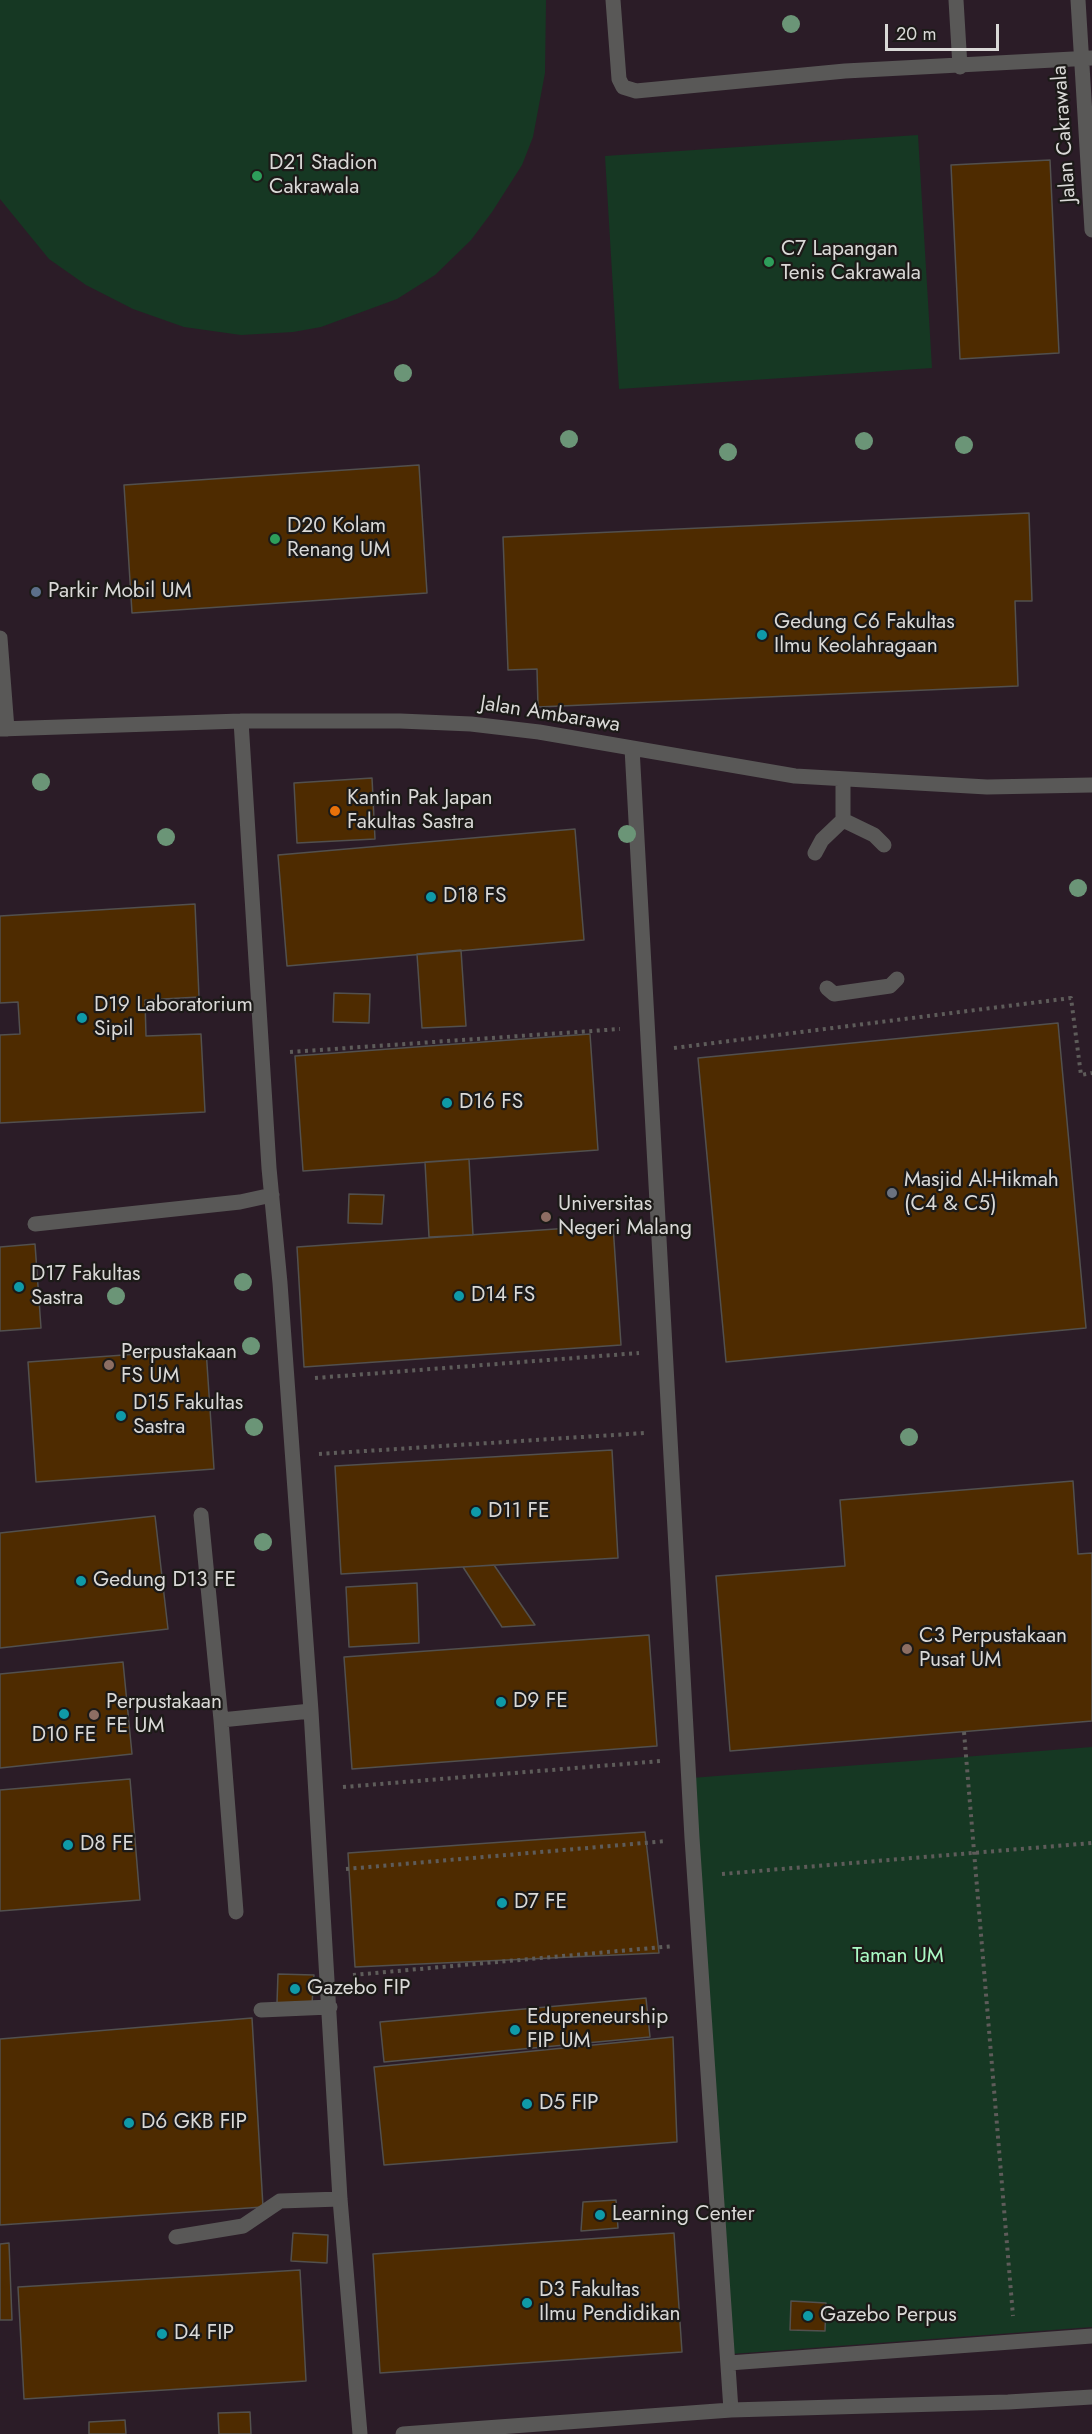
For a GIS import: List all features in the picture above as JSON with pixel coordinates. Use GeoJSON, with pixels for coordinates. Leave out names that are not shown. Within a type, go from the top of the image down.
{"type":"FeatureCollection","features":[{"type":"Feature","properties":{"kind":"lane"},"geometry":{"type":"LineString","coordinates":[[614,0],[619,79],[622,87],[636,91],[844,71],[1087,59]]}},
{"type":"Feature","properties":{"kind":"lane"},"geometry":{"type":"LineString","coordinates":[[956,0],[960,67]]}},
{"type":"Feature","properties":{"kind":"lane","name":"Jalan Cakrawala"},"geometry":{"type":"LineString","coordinates":[[1078,0],[1087,59],[1092,230]]}},
{"type":"Feature","properties":{"kind":"lane"},"geometry":{"type":"LineString","coordinates":[[0,638],[3,729]]}},
{"type":"Feature","properties":{"kind":"lane"},"geometry":{"type":"LineString","coordinates":[[241,721],[262,1054],[311,1711],[340,2199],[360,2434]]}},
{"type":"Feature","properties":{"kind":"lane","name":"Jalan Ambarawa"},"geometry":{"type":"LineString","coordinates":[[3,729],[241,721],[400,721],[471,724],[509,727],[795,776],[987,787],[1092,785]]}},
{"type":"Feature","properties":{"kind":"lane"},"geometry":{"type":"LineString","coordinates":[[632,748],[692,1838],[731,2410]]}},
{"type":"Feature","properties":{"kind":"lane"},"geometry":{"type":"LineString","coordinates":[[815,853],[822,840],[843,820],[843,779]]}},
{"type":"Feature","properties":{"kind":"lane"},"geometry":{"type":"LineString","coordinates":[[843,820],[874,835],[884,845]]}},
{"type":"Feature","properties":{"kind":"lane"},"geometry":{"type":"LineString","coordinates":[[827,988],[834,994],[890,986],[897,979]]}},
{"type":"Feature","properties":{"kind":"lane"},"geometry":{"type":"LineString","coordinates":[[35,1224],[240,1202],[272,1195]]}},
{"type":"Feature","properties":{"kind":"lane"},"geometry":{"type":"LineString","coordinates":[[201,1515],[221,1720],[236,1912]]}},
{"type":"Feature","properties":{"kind":"lane"},"geometry":{"type":"LineString","coordinates":[[221,1720],[311,1711]]}},
{"type":"Feature","properties":{"kind":"lane"},"geometry":{"type":"LineString","coordinates":[[261,2010],[330,2007]]}},
{"type":"Feature","properties":{"kind":"lane"},"geometry":{"type":"LineString","coordinates":[[176,2237],[243,2226],[280,2201],[340,2199]]}},
{"type":"Feature","properties":{"kind":"lane"},"geometry":{"type":"LineString","coordinates":[[729,2363],[1092,2336]]}},
{"type":"Feature","properties":{"kind":"lane"},"geometry":{"type":"LineString","coordinates":[[403,2434],[731,2410],[1008,2402],[1092,2397]]}},
{"type":"Feature","properties":{"kind":"path"},"geometry":{"type":"LineString","coordinates":[[650,1052],[1071,998],[1082,1075],[1092,1073]]}},
{"type":"Feature","properties":{"kind":"path"},"geometry":{"type":"LineString","coordinates":[[262,1054],[648,1028]]}},
{"type":"Feature","properties":{"kind":"path"},"geometry":{"type":"LineString","coordinates":[[287,1380],[666,1350]]}},
{"type":"Feature","properties":{"kind":"path"},"geometry":{"type":"LineString","coordinates":[[291,1455],[671,1432]]}},
{"type":"Feature","properties":{"kind":"path"},"geometry":{"type":"LineString","coordinates":[[964,1732],[1016,2341]]}},
{"type":"Feature","properties":{"kind":"path"},"geometry":{"type":"LineString","coordinates":[[315,1789],[688,1759]]}},
{"type":"Feature","properties":{"kind":"path"},"geometry":{"type":"LineString","coordinates":[[321,1872],[692,1838]]}},
{"type":"Feature","properties":{"kind":"path"},"geometry":{"type":"LineString","coordinates":[[695,1877],[974,1852],[1092,1844]]}},
{"type":"Feature","properties":{"kind":"path"},"geometry":{"type":"LineString","coordinates":[[328,1977],[700,1943]]}},
{"type":"Feature","properties":{"kind":"shaded area","name":"Universitas Negeri Malang"},"geometry":{"type":"Polygon","coordinates":[[[0,0],[1092,0],[1092,2434],[0,2434],[0,0]]]}},
{"type":"Feature","properties":{"kind":"green space","name":"D21 Stadion Cakrawala"},"geometry":{"type":"Polygon","coordinates":[[[0,0],[546,0],[545,73],[533,137],[522,165],[471,240],[435,275],[397,299],[321,327],[293,332],[241,335],[184,327],[133,309],[86,285],[49,259],[0,199],[0,0]]]}},
{"type":"Feature","properties":{"kind":"green space","name":"C7 Lapangan Tenis Cakrawala"},"geometry":{"type":"Polygon","coordinates":[[[918,135],[932,368],[619,389],[605,156],[918,135]]]}},
{"type":"Feature","properties":{"kind":"green space","name":"Taman UM"},"geometry":{"type":"Polygon","coordinates":[[[1092,1747],[1092,2327],[731,2354],[691,1778],[1092,1747]]]}},
{"type":"Feature","properties":{"kind":"building","name":"C7 Lapangan Tenis Cakrawala"},"geometry":{"type":"Polygon","coordinates":[[[1050,160],[1059,353],[960,359],[951,165],[1050,160]]]}},
{"type":"Feature","properties":{"kind":"building","name":"D20 Kolam Renang UM"},"geometry":{"type":"Polygon","coordinates":[[[419,465],[427,593],[132,613],[124,485],[419,465]]]}},
{"type":"Feature","properties":{"kind":"building","name":"Gedung C6 Fakultas Ilmu Keolahragaan"},"geometry":{"type":"Polygon","coordinates":[[[1029,513],[1032,601],[1015,601],[1018,686],[538,707],[537,669],[508,670],[503,537],[1029,513]]]}},
{"type":"Feature","properties":{"kind":"building","name":"Kantin Pak Japan Fakultas Sastra"},"geometry":{"type":"Polygon","coordinates":[[[372,778],[375,839],[297,843],[294,783],[372,778]]]}},
{"type":"Feature","properties":{"kind":"building","name":"D18 FS"},"geometry":{"type":"Polygon","coordinates":[[[575,829],[584,940],[287,966],[278,855],[575,829]]]}},
{"type":"Feature","properties":{"kind":"building","name":"D19 Laboratorium Sipil"},"geometry":{"type":"Polygon","coordinates":[[[195,904],[199,997],[145,1000],[146,1036],[201,1034],[205,1112],[0,1123],[0,1035],[20,1034],[18,1002],[0,1003],[0,916],[195,904]]]}},
{"type":"Feature","properties":{"kind":"building"},"geometry":{"type":"Polygon","coordinates":[[[461,950],[466,1026],[422,1028],[417,954],[461,950]]]}},
{"type":"Feature","properties":{"kind":"building"},"geometry":{"type":"Polygon","coordinates":[[[334,993],[370,994],[369,1023],[333,1022],[334,993]]]}},
{"type":"Feature","properties":{"kind":"building","name":"Masjid Al-Hikmah (C4 & C5)"},"geometry":{"type":"Polygon","coordinates":[[[1058,1023],[1086,1328],[726,1362],[698,1058],[1058,1023]]]}},
{"type":"Feature","properties":{"kind":"building","name":"D16 FS"},"geometry":{"type":"Polygon","coordinates":[[[590,1034],[598,1150],[303,1171],[295,1056],[590,1034]]]}},
{"type":"Feature","properties":{"kind":"building"},"geometry":{"type":"Polygon","coordinates":[[[469,1159],[473,1235],[429,1237],[425,1162],[469,1159]]]}},
{"type":"Feature","properties":{"kind":"building"},"geometry":{"type":"Polygon","coordinates":[[[349,1194],[384,1195],[382,1224],[348,1223],[349,1194]]]}},
{"type":"Feature","properties":{"kind":"building","name":"D14 FS"},"geometry":{"type":"Polygon","coordinates":[[[613,1225],[621,1345],[304,1367],[297,1247],[613,1225]]]}},
{"type":"Feature","properties":{"kind":"building","name":"D17 Fakultas Sastra"},"geometry":{"type":"Polygon","coordinates":[[[35,1244],[41,1328],[0,1331],[0,1247],[35,1244]]]}},
{"type":"Feature","properties":{"kind":"building","name":"D15 Fakultas Sastra"},"geometry":{"type":"Polygon","coordinates":[[[206,1349],[214,1469],[36,1482],[28,1362],[206,1349]]]}},
{"type":"Feature","properties":{"kind":"building","name":"D11 FE"},"geometry":{"type":"Polygon","coordinates":[[[612,1450],[618,1558],[341,1574],[335,1466],[612,1450]]]}},
{"type":"Feature","properties":{"kind":"building","name":"C3 Perpustakaan Pusat UM"},"geometry":{"type":"Polygon","coordinates":[[[1073,1481],[1078,1554],[1092,1553],[1092,1721],[730,1751],[716,1576],[845,1566],[840,1500],[1073,1481]]]}},
{"type":"Feature","properties":{"kind":"building","name":"Gedung D13 FE"},"geometry":{"type":"Polygon","coordinates":[[[155,1516],[168,1629],[0,1648],[0,1533],[155,1516]]]}},
{"type":"Feature","properties":{"kind":"building"},"geometry":{"type":"Polygon","coordinates":[[[494,1565],[535,1625],[502,1627],[463,1567],[494,1565]]]}},
{"type":"Feature","properties":{"kind":"building"},"geometry":{"type":"Polygon","coordinates":[[[417,1583],[419,1643],[349,1647],[346,1587],[417,1583]]]}},
{"type":"Feature","properties":{"kind":"building","name":"D9 FE"},"geometry":{"type":"Polygon","coordinates":[[[649,1635],[657,1746],[352,1769],[344,1657],[649,1635]]]}},
{"type":"Feature","properties":{"kind":"building","name":"D10 FE"},"geometry":{"type":"Polygon","coordinates":[[[123,1662],[132,1754],[0,1768],[0,1674],[123,1662]]]}},
{"type":"Feature","properties":{"kind":"building","name":"D8 FE"},"geometry":{"type":"Polygon","coordinates":[[[130,1779],[140,1900],[0,1911],[0,1790],[130,1779]]]}},
{"type":"Feature","properties":{"kind":"building","name":"D7 FE"},"geometry":{"type":"Polygon","coordinates":[[[645,1832],[659,1953],[355,1967],[348,1853],[645,1832]]]}},
{"type":"Feature","properties":{"kind":"building","name":"Gazebo FIP"},"geometry":{"type":"Polygon","coordinates":[[[278,1974],[314,1975],[312,2004],[277,2003],[278,1974]]]}},
{"type":"Feature","properties":{"kind":"building","name":"Edupreneurship FIP UM"},"geometry":{"type":"Polygon","coordinates":[[[646,1998],[650,2037],[384,2062],[380,2022],[646,1998]]]}},
{"type":"Feature","properties":{"kind":"building","name":"D6 GKB FIP"},"geometry":{"type":"Polygon","coordinates":[[[252,2018],[263,2207],[0,2225],[0,2039],[252,2018]]]}},
{"type":"Feature","properties":{"kind":"building","name":"D5 FIP"},"geometry":{"type":"Polygon","coordinates":[[[673,2037],[677,2142],[384,2165],[374,2067],[673,2037]]]}},
{"type":"Feature","properties":{"kind":"building","name":"Learning Center"},"geometry":{"type":"Polygon","coordinates":[[[616,2200],[618,2228],[581,2231],[583,2202],[616,2200]]]}},
{"type":"Feature","properties":{"kind":"building"},"geometry":{"type":"Polygon","coordinates":[[[293,2233],[328,2235],[327,2263],[291,2261],[293,2233]]]}},
{"type":"Feature","properties":{"kind":"building","name":"D3 Fakultas Ilmu Pendidikan"},"geometry":{"type":"Polygon","coordinates":[[[674,2233],[682,2352],[380,2373],[373,2254],[674,2233]]]}},
{"type":"Feature","properties":{"kind":"building"},"geometry":{"type":"Polygon","coordinates":[[[9,2243],[12,2320],[0,2320],[0,2244],[9,2243]]]}},
{"type":"Feature","properties":{"kind":"building","name":"D4 FIP"},"geometry":{"type":"Polygon","coordinates":[[[300,2270],[306,2381],[24,2399],[18,2287],[300,2270]]]}},
{"type":"Feature","properties":{"kind":"building","name":"Gazebo Perpus"},"geometry":{"type":"Polygon","coordinates":[[[791,2301],[826,2303],[825,2331],[790,2330],[791,2301]]]}},
{"type":"Feature","properties":{"kind":"building"},"geometry":{"type":"Polygon","coordinates":[[[250,2412],[251,2434],[219,2434],[218,2413],[250,2412]]]}},
{"type":"Feature","properties":{"kind":"building"},"geometry":{"type":"Polygon","coordinates":[[[125,2420],[126,2434],[89,2434],[89,2422],[125,2420]]]}},
{"type":"Feature","properties":{"kind":"place","name":"D21 Stadion Cakrawala"},"geometry":{"type":"Point","coordinates":[257,176]}},
{"type":"Feature","properties":{"kind":"place","name":"C7 Lapangan Tenis Cakrawala"},"geometry":{"type":"Point","coordinates":[769,262]}},
{"type":"Feature","properties":{"kind":"place","name":"D20 Kolam Renang UM"},"geometry":{"type":"Point","coordinates":[275,539]}},
{"type":"Feature","properties":{"kind":"place","name":"Parkir Mobil UM"},"geometry":{"type":"Point","coordinates":[36,592]}},
{"type":"Feature","properties":{"kind":"place","name":"Gedung C6 Fakultas Ilmu Keolahragaan"},"geometry":{"type":"Point","coordinates":[762,635]}},
{"type":"Feature","properties":{"kind":"place","name":"Kantin Pak Japan Fakultas Sastra"},"geometry":{"type":"Point","coordinates":[335,811]}},
{"type":"Feature","properties":{"kind":"place","name":"D18 FS"},"geometry":{"type":"Point","coordinates":[431,897]}},
{"type":"Feature","properties":{"kind":"place","name":"D19 Laboratorium Sipil"},"geometry":{"type":"Point","coordinates":[82,1018]}},
{"type":"Feature","properties":{"kind":"place","name":"D16 FS"},"geometry":{"type":"Point","coordinates":[447,1103]}},
{"type":"Feature","properties":{"kind":"place","name":"Masjid Al-Hikmah (C4 & C5)"},"geometry":{"type":"Point","coordinates":[892,1193]}},
{"type":"Feature","properties":{"kind":"place","name":"Universitas Negeri Malang"},"geometry":{"type":"Point","coordinates":[546,1217]}},
{"type":"Feature","properties":{"kind":"place","name":"D17 Fakultas Sastra"},"geometry":{"type":"Point","coordinates":[19,1287]}},
{"type":"Feature","properties":{"kind":"place","name":"D14 FS"},"geometry":{"type":"Point","coordinates":[459,1296]}},
{"type":"Feature","properties":{"kind":"place","name":"Perpustakaan FS UM"},"geometry":{"type":"Point","coordinates":[109,1365]}},
{"type":"Feature","properties":{"kind":"place","name":"D15 Fakultas Sastra"},"geometry":{"type":"Point","coordinates":[121,1416]}},
{"type":"Feature","properties":{"kind":"place","name":"D11 FE"},"geometry":{"type":"Point","coordinates":[476,1512]}},
{"type":"Feature","properties":{"kind":"place","name":"Gedung D13 FE"},"geometry":{"type":"Point","coordinates":[81,1581]}},
{"type":"Feature","properties":{"kind":"place","name":"C3 Perpustakaan Pusat UM"},"geometry":{"type":"Point","coordinates":[907,1649]}},
{"type":"Feature","properties":{"kind":"place","name":"D9 FE"},"geometry":{"type":"Point","coordinates":[501,1702]}},
{"type":"Feature","properties":{"kind":"place","name":"D10 FE"},"geometry":{"type":"Point","coordinates":[64,1714]}},
{"type":"Feature","properties":{"kind":"place","name":"Perpustakaan FE UM"},"geometry":{"type":"Point","coordinates":[94,1715]}},
{"type":"Feature","properties":{"kind":"place","name":"D8 FE"},"geometry":{"type":"Point","coordinates":[68,1845]}},
{"type":"Feature","properties":{"kind":"place","name":"D7 FE"},"geometry":{"type":"Point","coordinates":[502,1903]}},
{"type":"Feature","properties":{"kind":"place","name":"Gazebo FIP"},"geometry":{"type":"Point","coordinates":[295,1989]}},
{"type":"Feature","properties":{"kind":"place","name":"Edupreneurship FIP UM"},"geometry":{"type":"Point","coordinates":[515,2030]}},
{"type":"Feature","properties":{"kind":"place","name":"D5 FIP"},"geometry":{"type":"Point","coordinates":[527,2104]}},
{"type":"Feature","properties":{"kind":"place","name":"D6 GKB FIP"},"geometry":{"type":"Point","coordinates":[129,2123]}},
{"type":"Feature","properties":{"kind":"place","name":"Learning Center"},"geometry":{"type":"Point","coordinates":[600,2215]}},
{"type":"Feature","properties":{"kind":"place","name":"D3 Fakultas Ilmu Pendidikan"},"geometry":{"type":"Point","coordinates":[527,2303]}},
{"type":"Feature","properties":{"kind":"place","name":"Gazebo Perpus"},"geometry":{"type":"Point","coordinates":[808,2316]}},
{"type":"Feature","properties":{"kind":"place","name":"D4 FIP"},"geometry":{"type":"Point","coordinates":[162,2334]}}]}
